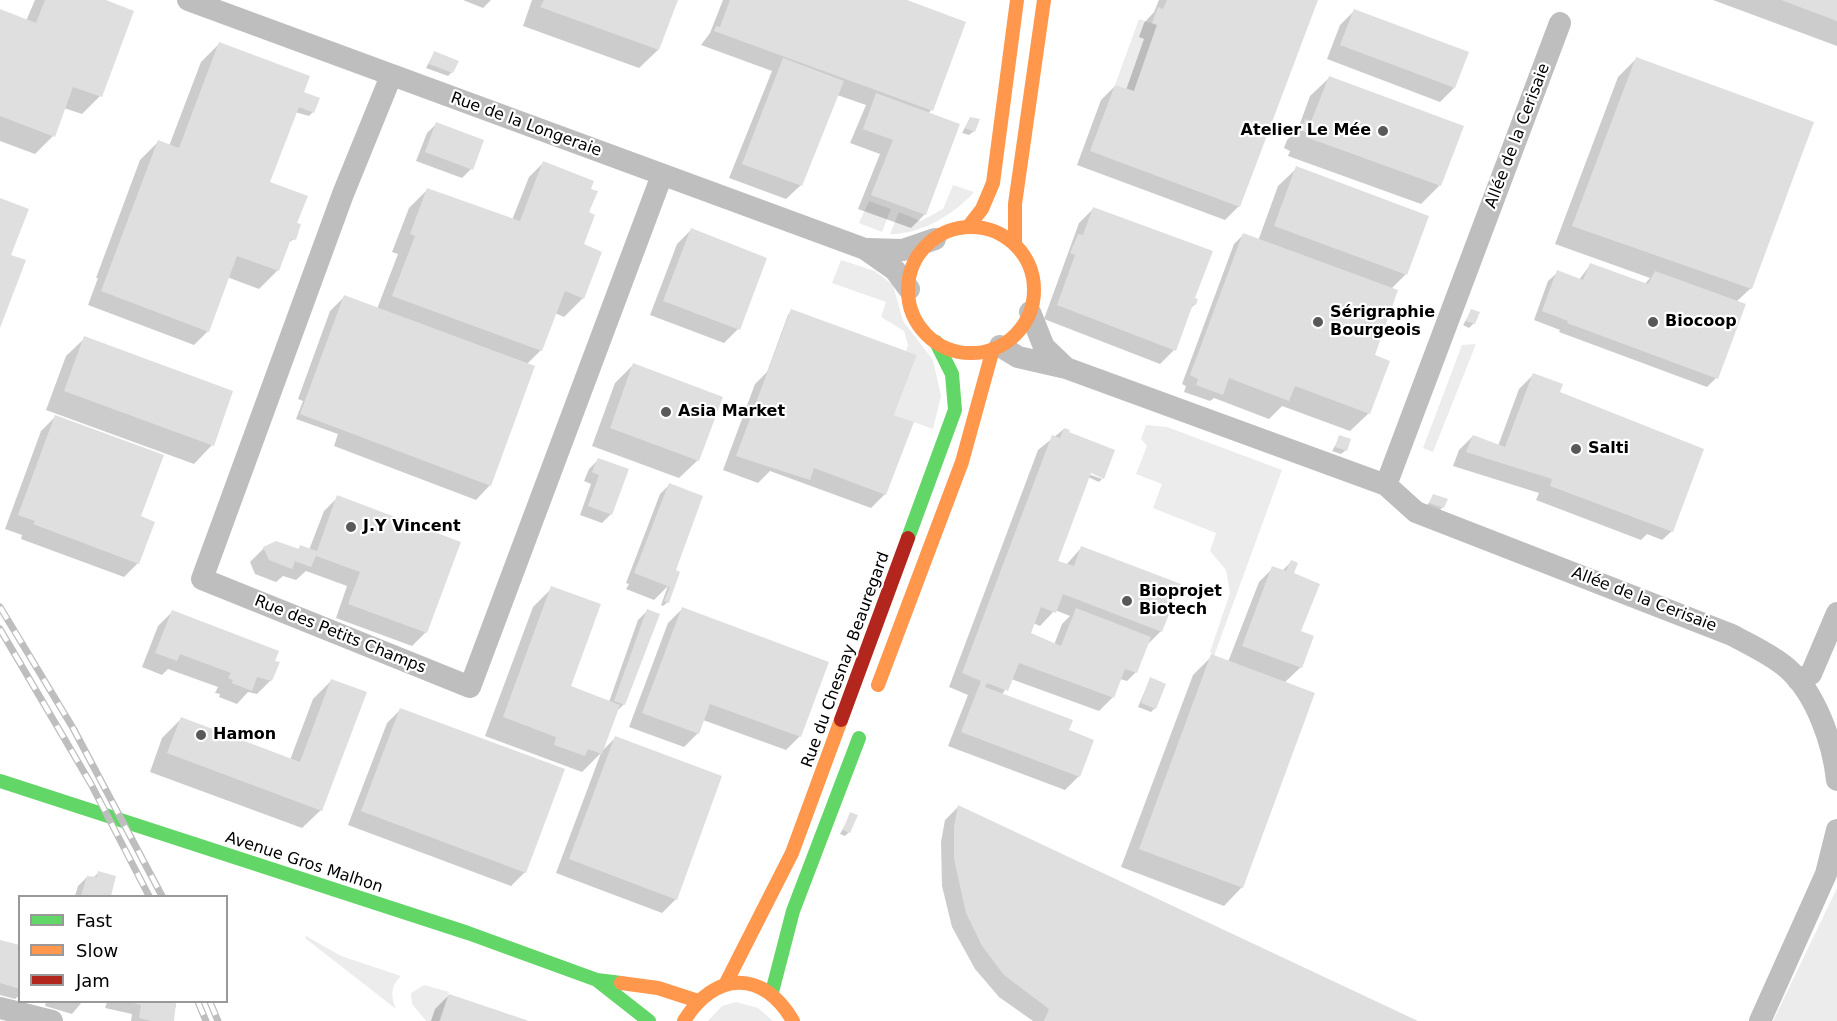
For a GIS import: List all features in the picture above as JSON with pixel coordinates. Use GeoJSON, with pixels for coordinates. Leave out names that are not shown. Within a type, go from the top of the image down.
{"type":"FeatureCollection","features":[{"type":"Feature","properties":{"kind":"main road"},"geometry":{"type":"LineString","coordinates":[[968,227],[982,209],[993,183],[1017,0]]}},
{"type":"Feature","properties":{"kind":"main road"},"geometry":{"type":"LineString","coordinates":[[1015,245],[1013,231],[1015,204],[1044,0]]}},
{"type":"Feature","properties":{"kind":"main road"},"geometry":{"type":"LineString","coordinates":[[968,227],[993,231],[1015,245],[1026,259],[1033,276],[1034,294],[1030,312],[1018,332],[997,348],[963,353],[936,342],[915,319],[909,289],[912,269],[921,252],[935,238],[968,227]]}},
{"type":"Feature","properties":{"kind":"main road","name":"Rue du Chesnay Beauregard"},"geometry":{"type":"LineString","coordinates":[[726,983],[792,853],[955,410],[955,378],[949,360],[936,342]]}},
{"type":"Feature","properties":{"kind":"main road"},"geometry":{"type":"LineString","coordinates":[[872,701],[962,462],[997,348]]}},
{"type":"Feature","properties":{"kind":"main road"},"geometry":{"type":"LineString","coordinates":[[772,992],[793,911],[864,723]]}},
{"type":"Feature","properties":{"kind":"main road","name":"Avenue Gros Malhon"},"geometry":{"type":"LineString","coordinates":[[0,781],[468,933],[597,980],[658,988],[695,1000]]}},
{"type":"Feature","properties":{"kind":"main road","name":"Avenue Gros Malhon"},"geometry":{"type":"LineString","coordinates":[[597,980],[649,1021]]}},
{"type":"Feature","properties":{"kind":"main road"},"geometry":{"type":"LineString","coordinates":[[684,1021],[695,1000],[704,993],[726,983],[753,983],[772,992],[785,1006],[793,1021]]}},
{"type":"Feature","properties":{"kind":"street","name":"Rue de la Longeraie"},"geometry":{"type":"LineString","coordinates":[[188,0],[865,249],[895,270],[909,289]]}},
{"type":"Feature","properties":{"kind":"street","name":"Allée de la Cerisaie"},"geometry":{"type":"LineString","coordinates":[[1386,486],[1560,22]]}},
{"type":"Feature","properties":{"kind":"street","name":"Rue des Petits Champs"},"geometry":{"type":"LineString","coordinates":[[391,76],[343,194],[202,579],[470,687],[662,175]]}},
{"type":"Feature","properties":{"kind":"street","name":"Rue de la Longeraie"},"geometry":{"type":"LineString","coordinates":[[865,249],[903,250],[935,238]]}},
{"type":"Feature","properties":{"kind":"street","name":"Allée de la Cerisaie"},"geometry":{"type":"LineString","coordinates":[[1030,312],[1044,347],[1066,368]]}},
{"type":"Feature","properties":{"kind":"street","name":"Allée de la Cerisaie"},"geometry":{"type":"LineString","coordinates":[[997,348],[1018,357],[1066,368],[1386,486],[1416,512],[1732,634],[1776,660],[1798,680],[1808,693],[1828,739],[1837,780]]}},
{"type":"Feature","properties":{"kind":"street"},"geometry":{"type":"LineString","coordinates":[[1798,680],[1811,674],[1837,613]]}},
{"type":"Feature","properties":{"kind":"street"},"geometry":{"type":"LineString","coordinates":[[1760,1021],[1826,874],[1837,830]]}},
{"type":"Feature","properties":{"kind":"street"},"geometry":{"type":"LineString","coordinates":[[0,1008],[52,1021]]}},
{"type":"Feature","properties":{"kind":"shaded area"},"geometry":{"type":"Polygon","coordinates":[[[1139,19],[1157,25],[1134,91],[1115,85],[1139,19]]]}},
{"type":"Feature","properties":{"kind":"shaded area"},"geometry":{"type":"Polygon","coordinates":[[[953,185],[974,192],[957,208],[936,222],[913,231],[890,234],[899,212],[921,221],[943,209],[953,185]]]}},
{"type":"Feature","properties":{"kind":"shaded area"},"geometry":{"type":"Polygon","coordinates":[[[869,201],[891,209],[882,232],[859,223],[869,201]]]}},
{"type":"Feature","properties":{"kind":"shaded area"},"geometry":{"type":"Polygon","coordinates":[[[841,260],[875,271],[893,285],[903,321],[933,360],[941,396],[933,429],[894,415],[917,355],[906,351],[908,345],[904,331],[881,317],[886,302],[832,283],[841,260]]]}},
{"type":"Feature","properties":{"kind":"shaded area"},"geometry":{"type":"Polygon","coordinates":[[[1476,344],[1433,452],[1423,448],[1462,345],[1476,344]]]}},
{"type":"Feature","properties":{"kind":"shaded area"},"geometry":{"type":"Polygon","coordinates":[[[1146,425],[1167,427],[1282,470],[1214,656],[1210,652],[1230,593],[1226,570],[1210,551],[1216,533],[1153,508],[1162,484],[1136,474],[1147,446],[1141,439],[1146,425]]]}},
{"type":"Feature","properties":{"kind":"shaded area"},"geometry":{"type":"Polygon","coordinates":[[[1837,888],[1837,1021],[1773,1021],[1837,888]]]}},
{"type":"Feature","properties":{"kind":"shaded area"},"geometry":{"type":"Polygon","coordinates":[[[306,936],[341,956],[401,976],[392,992],[396,1009],[305,938],[306,936]]]}},
{"type":"Feature","properties":{"kind":"shaded area"},"geometry":{"type":"Polygon","coordinates":[[[424,985],[449,992],[439,1021],[426,1021],[412,1004],[411,993],[424,985]]]}},
{"type":"Feature","properties":{"kind":"shaded area"},"geometry":{"type":"Polygon","coordinates":[[[736,1002],[758,1008],[773,1021],[708,1021],[722,1006],[736,1002]]]}},
{"type":"Feature","properties":{"kind":"building"},"geometry":{"type":"Polygon","coordinates":[[[45,0],[106,0],[134,11],[102,97],[73,87],[55,137],[0,116],[0,9],[36,23],[45,0]]]}},
{"type":"Feature","properties":{"kind":"building"},"geometry":{"type":"Polygon","coordinates":[[[544,0],[678,0],[659,50],[540,7],[544,0]]]}},
{"type":"Feature","properties":{"kind":"building"},"geometry":{"type":"Polygon","coordinates":[[[730,0],[907,0],[966,22],[933,111],[714,31],[716,26],[720,27],[730,0]]]}},
{"type":"Feature","properties":{"kind":"building"},"geometry":{"type":"Polygon","coordinates":[[[1167,0],[1318,0],[1240,207],[1090,151],[1115,85],[1134,91],[1157,25],[1152,23],[1158,7],[1163,9],[1167,0]]]}},
{"type":"Feature","properties":{"kind":"building"},"geometry":{"type":"Polygon","coordinates":[[[1781,0],[1837,0],[1837,21],[1781,0]]]}},
{"type":"Feature","properties":{"kind":"building"},"geometry":{"type":"Polygon","coordinates":[[[1354,9],[1469,52],[1455,88],[1340,45],[1354,9]]]}},
{"type":"Feature","properties":{"kind":"building"},"geometry":{"type":"Polygon","coordinates":[[[219,42],[310,76],[304,92],[320,98],[314,113],[299,107],[270,182],[308,196],[297,223],[301,224],[296,240],[291,239],[279,271],[237,256],[209,332],[101,291],[158,140],[179,148],[219,42]]]}},
{"type":"Feature","properties":{"kind":"building"},"geometry":{"type":"Polygon","coordinates":[[[434,51],[459,61],[453,73],[429,64],[434,51]]]}},
{"type":"Feature","properties":{"kind":"building"},"geometry":{"type":"Polygon","coordinates":[[[1636,57],[1814,122],[1752,289],[1572,226],[1636,57]]]}},
{"type":"Feature","properties":{"kind":"building"},"geometry":{"type":"Polygon","coordinates":[[[783,58],[844,81],[802,186],[742,164],[783,58]]]}},
{"type":"Feature","properties":{"kind":"building","name":"Atelier Le Mée"},"geometry":{"type":"Polygon","coordinates":[[[1329,76],[1464,126],[1441,186],[1306,137],[1307,133],[1301,130],[1305,119],[1311,122],[1329,76]]]}},
{"type":"Feature","properties":{"kind":"building"},"geometry":{"type":"Polygon","coordinates":[[[876,93],[960,124],[926,215],[871,195],[893,140],[863,129],[876,93]]]}},
{"type":"Feature","properties":{"kind":"building"},"geometry":{"type":"Polygon","coordinates":[[[970,117],[980,119],[975,132],[965,128],[970,117]]]}},
{"type":"Feature","properties":{"kind":"building"},"geometry":{"type":"Polygon","coordinates":[[[436,122],[484,140],[473,170],[425,152],[436,122]]]}},
{"type":"Feature","properties":{"kind":"building"},"geometry":{"type":"Polygon","coordinates":[[[543,161],[594,181],[591,189],[598,191],[589,212],[595,215],[584,244],[602,252],[584,299],[565,291],[542,351],[392,296],[415,236],[410,234],[427,188],[520,221],[543,161]]]}},
{"type":"Feature","properties":{"kind":"building"},"geometry":{"type":"Polygon","coordinates":[[[1296,166],[1429,216],[1407,275],[1274,226],[1296,166]]]}},
{"type":"Feature","properties":{"kind":"building"},"geometry":{"type":"Polygon","coordinates":[[[0,198],[29,209],[11,255],[26,260],[0,328],[0,198]]]}},
{"type":"Feature","properties":{"kind":"building"},"geometry":{"type":"Polygon","coordinates":[[[1093,207],[1213,251],[1195,298],[1198,299],[1196,305],[1193,304],[1176,351],[1057,305],[1075,255],[1070,253],[1078,234],[1083,235],[1093,207]]]}},
{"type":"Feature","properties":{"kind":"building"},"geometry":{"type":"Polygon","coordinates":[[[691,228],[767,258],[740,330],[663,301],[691,228]]]}},
{"type":"Feature","properties":{"kind":"building","name":"Sérigraphie Bourgeois"},"geometry":{"type":"Polygon","coordinates":[[[1243,233],[1398,290],[1375,355],[1390,361],[1370,414],[1295,386],[1289,401],[1229,378],[1223,395],[1196,385],[1198,379],[1190,375],[1243,233]]]}},
{"type":"Feature","properties":{"kind":"building","name":"Biocoop"},"geometry":{"type":"Polygon","coordinates":[[[1590,263],[1648,284],[1655,271],[1746,304],[1718,379],[1567,323],[1568,321],[1542,311],[1557,270],[1583,280],[1590,263]]]}},
{"type":"Feature","properties":{"kind":"building"},"geometry":{"type":"Polygon","coordinates":[[[344,295],[535,366],[491,486],[300,414],[344,295]]]}},
{"type":"Feature","properties":{"kind":"building"},"geometry":{"type":"Polygon","coordinates":[[[791,309],[917,355],[894,415],[914,422],[886,495],[814,468],[810,480],[736,456],[791,309]]]}},
{"type":"Feature","properties":{"kind":"building"},"geometry":{"type":"Polygon","coordinates":[[[1471,309],[1480,312],[1475,324],[1466,321],[1471,309]]]}},
{"type":"Feature","properties":{"kind":"building"},"geometry":{"type":"Polygon","coordinates":[[[84,336],[233,391],[214,446],[64,391],[84,336]]]}},
{"type":"Feature","properties":{"kind":"building","name":"Asia Market"},"geometry":{"type":"Polygon","coordinates":[[[633,363],[723,397],[699,461],[610,428],[633,363]]]}},
{"type":"Feature","properties":{"kind":"building","name":"Salti"},"geometry":{"type":"Polygon","coordinates":[[[1533,373],[1563,384],[1560,392],[1704,449],[1673,532],[1550,486],[1552,479],[1466,452],[1473,435],[1505,447],[1533,373]]]}},
{"type":"Feature","properties":{"kind":"building"},"geometry":{"type":"Polygon","coordinates":[[[55,415],[164,455],[141,516],[155,522],[139,564],[33,524],[35,521],[18,515],[55,415]]]}},
{"type":"Feature","properties":{"kind":"building","name":"Bioprojet Biotech"},"geometry":{"type":"Polygon","coordinates":[[[1064,428],[1115,450],[1104,479],[1091,473],[1058,561],[1074,566],[1081,546],[1181,584],[1162,632],[1063,594],[1056,613],[1041,607],[1031,633],[1061,646],[1076,608],[1151,637],[1137,673],[1125,669],[1114,698],[1019,663],[1008,691],[987,683],[985,687],[1073,720],[1069,730],[1094,740],[1080,777],[961,732],[981,681],[962,673],[1052,435],[1060,438],[1064,428]]]}},
{"type":"Feature","properties":{"kind":"building"},"geometry":{"type":"Polygon","coordinates":[[[1339,435],[1351,439],[1347,451],[1335,447],[1339,435]]]}},
{"type":"Feature","properties":{"kind":"building"},"geometry":{"type":"Polygon","coordinates":[[[598,458],[629,469],[612,515],[588,506],[599,475],[592,472],[598,458]]]}},
{"type":"Feature","properties":{"kind":"building"},"geometry":{"type":"Polygon","coordinates":[[[669,483],[703,496],[676,570],[680,572],[669,603],[664,601],[670,587],[634,573],[669,483]]]}},
{"type":"Feature","properties":{"kind":"building"},"geometry":{"type":"Polygon","coordinates":[[[1433,494],[1448,499],[1444,508],[1429,503],[1433,494]]]}},
{"type":"Feature","properties":{"kind":"building"},"geometry":{"type":"Polygon","coordinates":[[[337,495],[461,542],[427,633],[348,604],[360,572],[316,556],[311,567],[295,561],[292,569],[269,560],[263,547],[276,541],[299,549],[300,545],[317,551],[337,495]]]}},
{"type":"Feature","properties":{"kind":"building"},"geometry":{"type":"Polygon","coordinates":[[[1291,560],[1298,563],[1294,573],[1320,584],[1301,631],[1314,636],[1302,668],[1242,646],[1272,566],[1286,571],[1291,560]]]}},
{"type":"Feature","properties":{"kind":"building"},"geometry":{"type":"Polygon","coordinates":[[[551,586],[601,604],[571,686],[620,705],[602,754],[588,749],[585,756],[554,745],[556,737],[503,717],[551,586]]]}},
{"type":"Feature","properties":{"kind":"building"},"geometry":{"type":"Polygon","coordinates":[[[682,607],[829,662],[801,737],[710,704],[699,734],[642,713],[682,607]]]}},
{"type":"Feature","properties":{"kind":"building"},"geometry":{"type":"Polygon","coordinates":[[[647,609],[660,614],[625,705],[614,701],[647,609]]]}},
{"type":"Feature","properties":{"kind":"building"},"geometry":{"type":"Polygon","coordinates":[[[172,610],[279,651],[275,661],[280,662],[272,681],[257,677],[252,691],[232,683],[233,680],[228,678],[231,673],[180,654],[177,661],[155,653],[172,610]]]}},
{"type":"Feature","properties":{"kind":"building"},"geometry":{"type":"Polygon","coordinates":[[[1211,654],[1315,693],[1243,888],[1139,849],[1211,654]]]}},
{"type":"Feature","properties":{"kind":"building"},"geometry":{"type":"Polygon","coordinates":[[[1150,677],[1166,684],[1156,709],[1141,703],[1150,677]]]}},
{"type":"Feature","properties":{"kind":"building","name":"Hamon"},"geometry":{"type":"Polygon","coordinates":[[[331,679],[367,692],[322,811],[167,753],[181,717],[300,762],[331,679]]]}},
{"type":"Feature","properties":{"kind":"building"},"geometry":{"type":"Polygon","coordinates":[[[400,708],[565,769],[526,873],[361,811],[400,708]]]}},
{"type":"Feature","properties":{"kind":"building"},"geometry":{"type":"Polygon","coordinates":[[[615,736],[722,776],[677,900],[569,859],[615,736]]]}},
{"type":"Feature","properties":{"kind":"building"},"geometry":{"type":"Polygon","coordinates":[[[958,805],[1418,1021],[1044,1021],[1049,1009],[1004,975],[982,946],[966,913],[954,859],[954,827],[958,805]]]}},
{"type":"Feature","properties":{"kind":"building"},"geometry":{"type":"Polygon","coordinates":[[[850,812],[858,815],[850,833],[843,830],[850,812]]]}},
{"type":"Feature","properties":{"kind":"building"},"geometry":{"type":"Polygon","coordinates":[[[98,871],[116,876],[111,895],[81,895],[87,876],[97,877],[98,871]]]}},
{"type":"Feature","properties":{"kind":"building"},"geometry":{"type":"Polygon","coordinates":[[[0,940],[18,944],[18,988],[0,983],[0,940]]]}},
{"type":"Feature","properties":{"kind":"building"},"geometry":{"type":"Polygon","coordinates":[[[449,994],[529,1021],[440,1021],[449,994]]]}},
{"type":"Feature","properties":{"kind":"building"},"geometry":{"type":"Polygon","coordinates":[[[134,1003],[176,1003],[174,1021],[151,1021],[139,1018],[141,1005],[134,1003]]]}},
{"type":"Feature","properties":{"kind":"railway"},"geometry":{"type":"LineString","coordinates":[[0,607],[73,728],[161,895]]}},
{"type":"Feature","properties":{"kind":"railway"},"geometry":{"type":"LineString","coordinates":[[0,629],[91,784],[148,895]]}},
{"type":"Feature","properties":{"kind":"railway"},"geometry":{"type":"LineString","coordinates":[[198,1003],[206,1021]]}},
{"type":"Feature","properties":{"kind":"railway"},"geometry":{"type":"LineString","coordinates":[[210,1003],[218,1021]]}},
{"type":"Feature","properties":{"kind":"traffic: fast"},"geometry":{"type":"LineString","coordinates":[[908,538],[955,410],[952,374],[936,342]]}},
{"type":"Feature","properties":{"kind":"traffic: fast"},"geometry":{"type":"LineString","coordinates":[[772,992],[793,911],[859,738]]}},
{"type":"Feature","properties":{"kind":"traffic: fast"},"geometry":{"type":"LineString","coordinates":[[0,781],[468,933],[597,980],[621,983]]}},
{"type":"Feature","properties":{"kind":"traffic: fast"},"geometry":{"type":"LineString","coordinates":[[598,981],[649,1021]]}},
{"type":"Feature","properties":{"kind":"traffic: slow"},"geometry":{"type":"LineString","coordinates":[[968,227],[982,209],[993,183],[1017,0]]}},
{"type":"Feature","properties":{"kind":"traffic: slow"},"geometry":{"type":"LineString","coordinates":[[1015,245],[1015,204],[1044,0]]}},
{"type":"Feature","properties":{"kind":"traffic: slow"},"geometry":{"type":"LineString","coordinates":[[971,227],[995,232],[1015,246],[1029,266],[1034,290],[1029,314],[1015,334],[995,348],[971,353],[947,348],[927,334],[913,314],[908,290],[913,266],[927,246],[947,232],[971,227]]}},
{"type":"Feature","properties":{"kind":"traffic: slow"},"geometry":{"type":"LineString","coordinates":[[878,685],[962,462],[993,349]]}},
{"type":"Feature","properties":{"kind":"traffic: slow"},"geometry":{"type":"LineString","coordinates":[[726,983],[792,853],[841,720]]}},
{"type":"Feature","properties":{"kind":"traffic: slow"},"geometry":{"type":"LineString","coordinates":[[621,983],[658,988],[695,1000]]}},
{"type":"Feature","properties":{"kind":"traffic: slow"},"geometry":{"type":"LineString","coordinates":[[684,1021],[696,1005],[710,993],[724,985],[739,983],[754,985],[768,992],[781,1004],[793,1021]]}},
{"type":"Feature","properties":{"kind":"traffic: jam"},"geometry":{"type":"LineString","coordinates":[[841,720],[908,538]]}},
{"type":"Feature","properties":{"kind":"place","name":"Atelier Le Mée"},"geometry":{"type":"Point","coordinates":[1383,131]}},
{"type":"Feature","properties":{"kind":"place","name":"Sérigraphie Bourgeois"},"geometry":{"type":"Point","coordinates":[1318,322]}},
{"type":"Feature","properties":{"kind":"place","name":"Biocoop"},"geometry":{"type":"Point","coordinates":[1653,322]}},
{"type":"Feature","properties":{"kind":"place","name":"Asia Market"},"geometry":{"type":"Point","coordinates":[666,412]}},
{"type":"Feature","properties":{"kind":"place","name":"Salti"},"geometry":{"type":"Point","coordinates":[1576,449]}},
{"type":"Feature","properties":{"kind":"place","name":"J.Y Vincent"},"geometry":{"type":"Point","coordinates":[351,527]}},
{"type":"Feature","properties":{"kind":"place","name":"Bioprojet Biotech"},"geometry":{"type":"Point","coordinates":[1127,601]}},
{"type":"Feature","properties":{"kind":"place","name":"Hamon"},"geometry":{"type":"Point","coordinates":[201,735]}}]}
